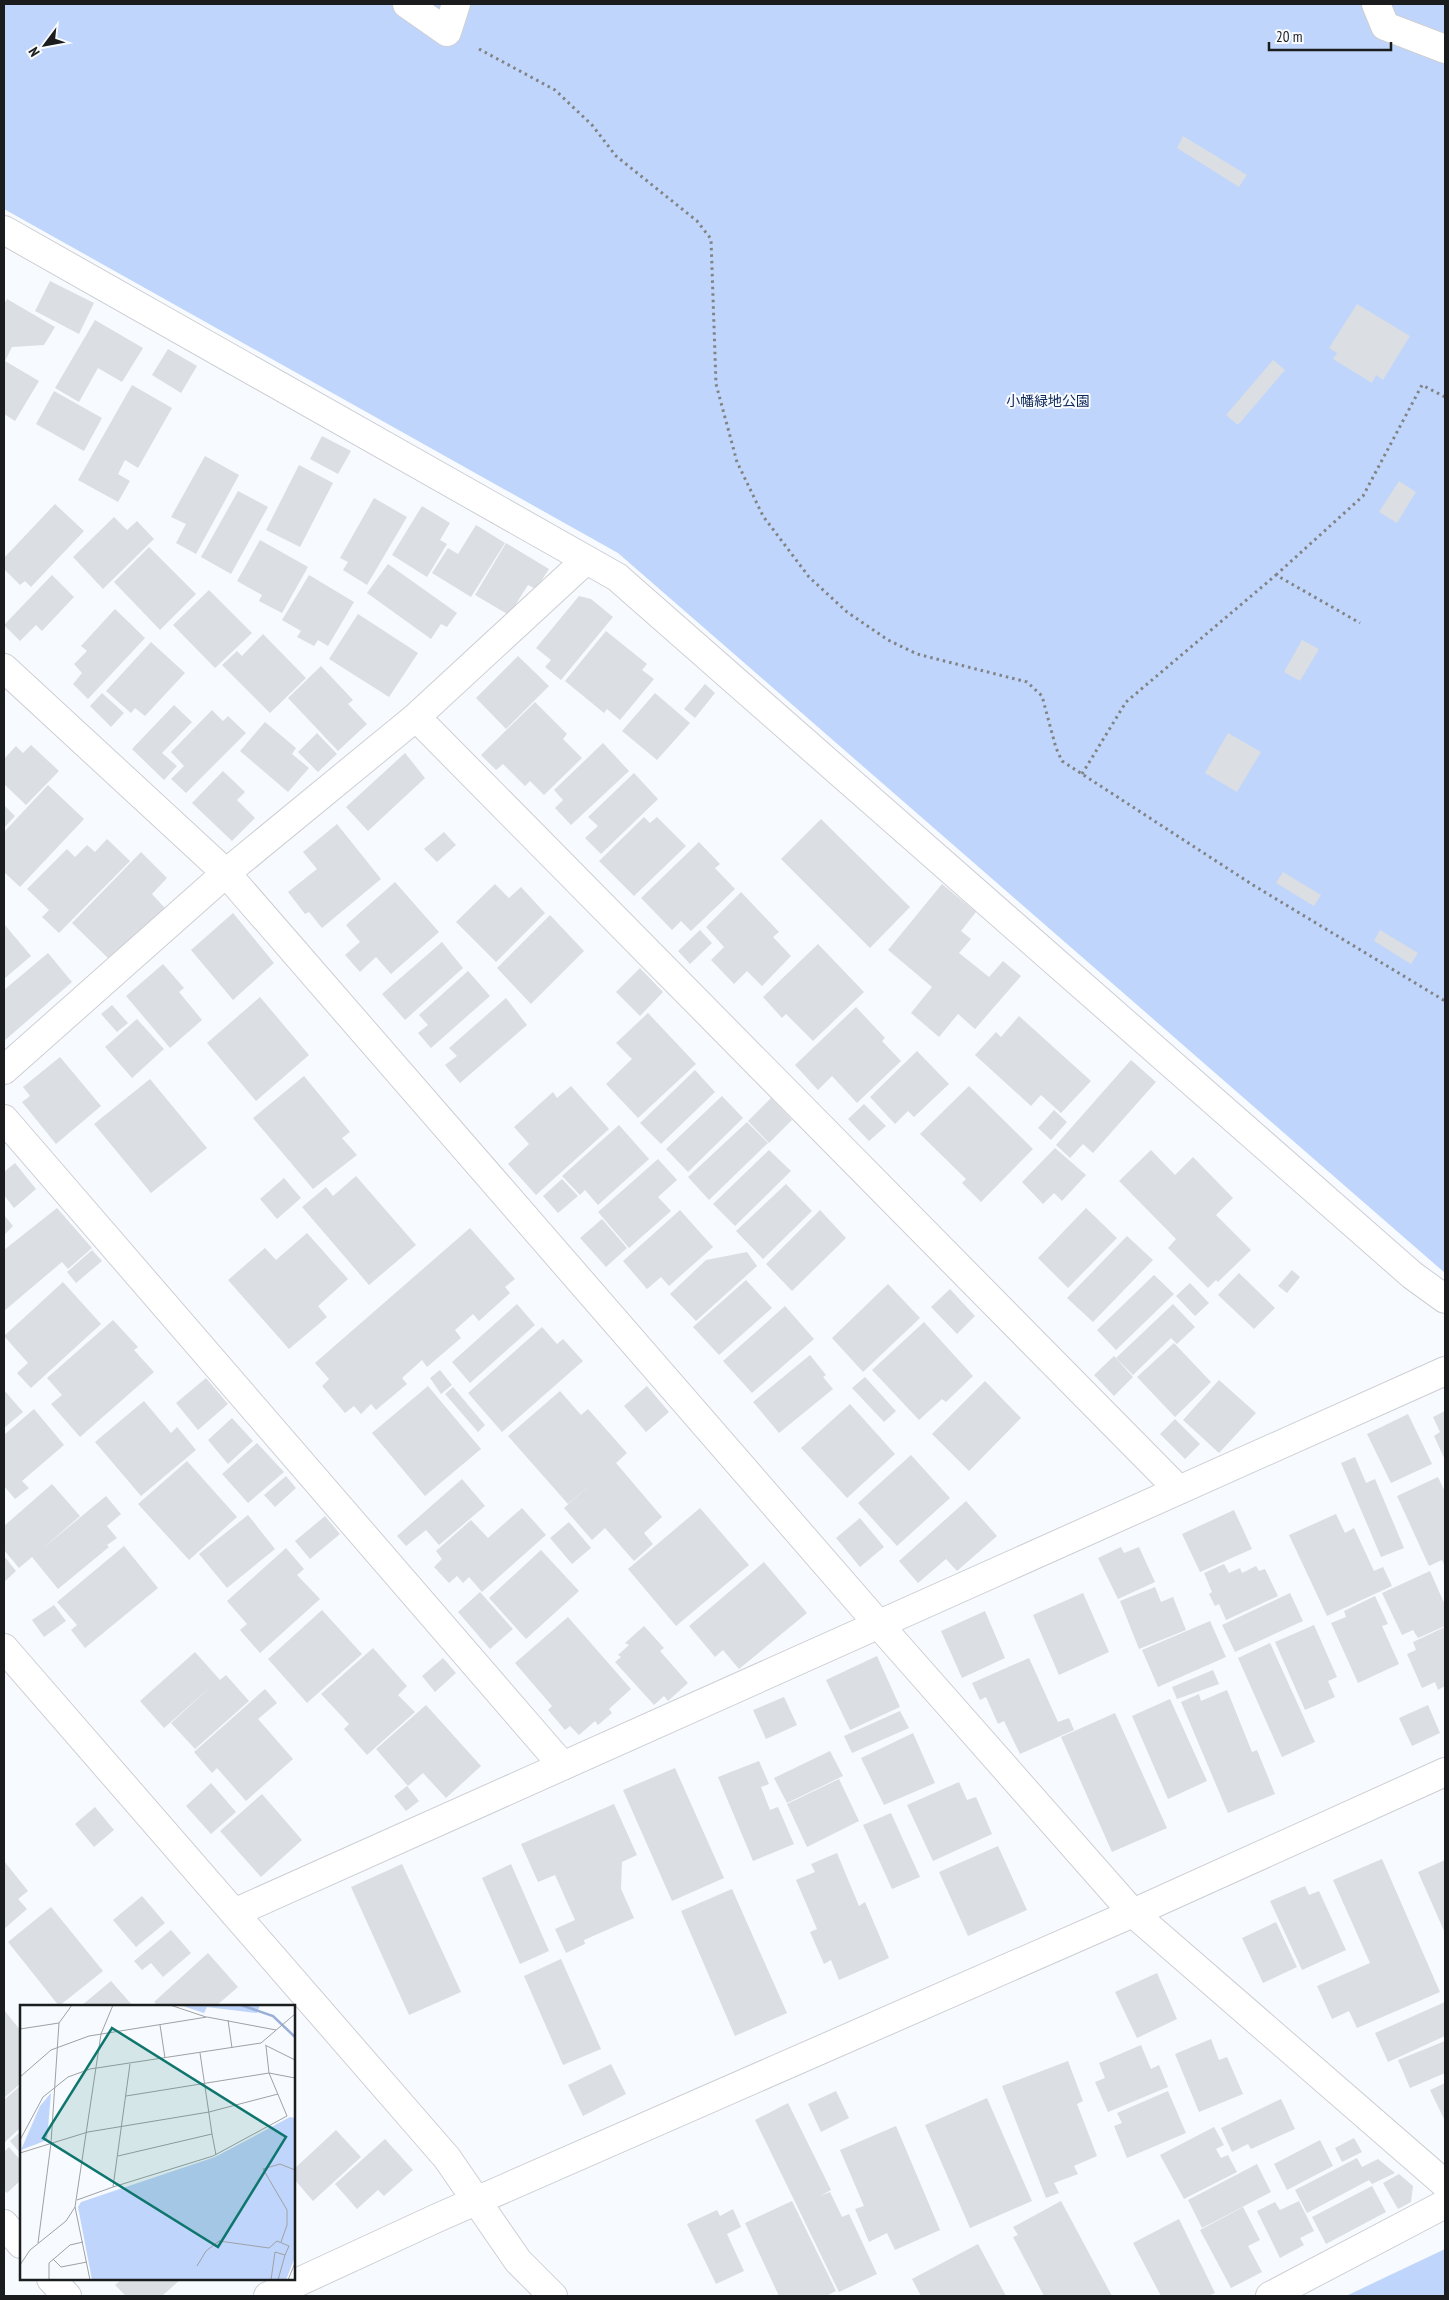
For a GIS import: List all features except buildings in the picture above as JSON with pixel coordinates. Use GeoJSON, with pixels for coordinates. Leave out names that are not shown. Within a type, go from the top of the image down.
{"type":"FeatureCollection","features":[{"type":"Feature","properties":{"kind":"street"},"geometry":{"type":"LineString","coordinates":[[407,4],[447,32],[456,4]]}},
{"type":"Feature","properties":{"kind":"street"},"geometry":{"type":"LineString","coordinates":[[1376,4],[1385,26],[1445,49]]}},
{"type":"Feature","properties":{"kind":"street"},"geometry":{"type":"LineString","coordinates":[[4,230],[617,577],[1412,1275],[1445,1299]]}},
{"type":"Feature","properties":{"kind":"street"},"geometry":{"type":"LineString","coordinates":[[4,1070],[226,874],[416,717],[586,560]]}},
{"type":"Feature","properties":{"kind":"street"},"geometry":{"type":"LineString","coordinates":[[4,668],[226,874],[880,1626],[1133,1913],[1445,2184]]}},
{"type":"Feature","properties":{"kind":"street"},"geometry":{"type":"LineString","coordinates":[[416,717],[1179,1490]]}},
{"type":"Feature","properties":{"kind":"street"},"geometry":{"type":"LineString","coordinates":[[4,1119],[563,1766]]}},
{"type":"Feature","properties":{"kind":"street"},"geometry":{"type":"LineString","coordinates":[[234,1913],[880,1626],[1445,1371]]}},
{"type":"Feature","properties":{"kind":"street"},"geometry":{"type":"LineString","coordinates":[[4,1648],[447,2158],[518,2261],[553,2296]]}},
{"type":"Feature","properties":{"kind":"street"},"geometry":{"type":"LineString","coordinates":[[268,2296],[436,2218],[478,2202],[1133,1913],[1445,1772]]}},
{"type":"Feature","properties":{"kind":"street"},"geometry":{"type":"LineString","coordinates":[[1270,2296],[1445,2204]]}},
{"type":"Feature","properties":{"kind":"street"},"geometry":{"type":"LineString","coordinates":[[4,2224],[20,2243]]}},
{"type":"Feature","properties":{"kind":"street"},"geometry":{"type":"LineString","coordinates":[[53,2280],[67,2296]]}},
{"type":"Feature","properties":{"kind":"path"},"geometry":{"type":"LineString","coordinates":[[447,32],[555,90],[592,125],[616,156],[697,221],[711,239],[716,384],[737,462],[764,516],[809,577],[847,612],[888,640],[917,654],[1027,682],[1042,696],[1056,748],[1062,761],[1252,885],[1445,1001]]}},
{"type":"Feature","properties":{"kind":"path"},"geometry":{"type":"LineString","coordinates":[[1082,774],[1126,702],[1276,575],[1363,496],[1422,385],[1445,397]]}},
{"type":"Feature","properties":{"kind":"path"},"geometry":{"type":"LineString","coordinates":[[1276,575],[1360,623]]}},
{"type":"Feature","properties":{"kind":"green space","name":"小幡緑地公園"},"geometry":{"type":"Polygon","coordinates":[[[4,4],[1445,4],[1445,1273],[618,553],[4,209],[4,4]]]}},
{"type":"Feature","properties":{"kind":"green space"},"geometry":{"type":"Polygon","coordinates":[[[1445,2249],[1445,2296],[1346,2296],[1445,2249]]]}}]}
